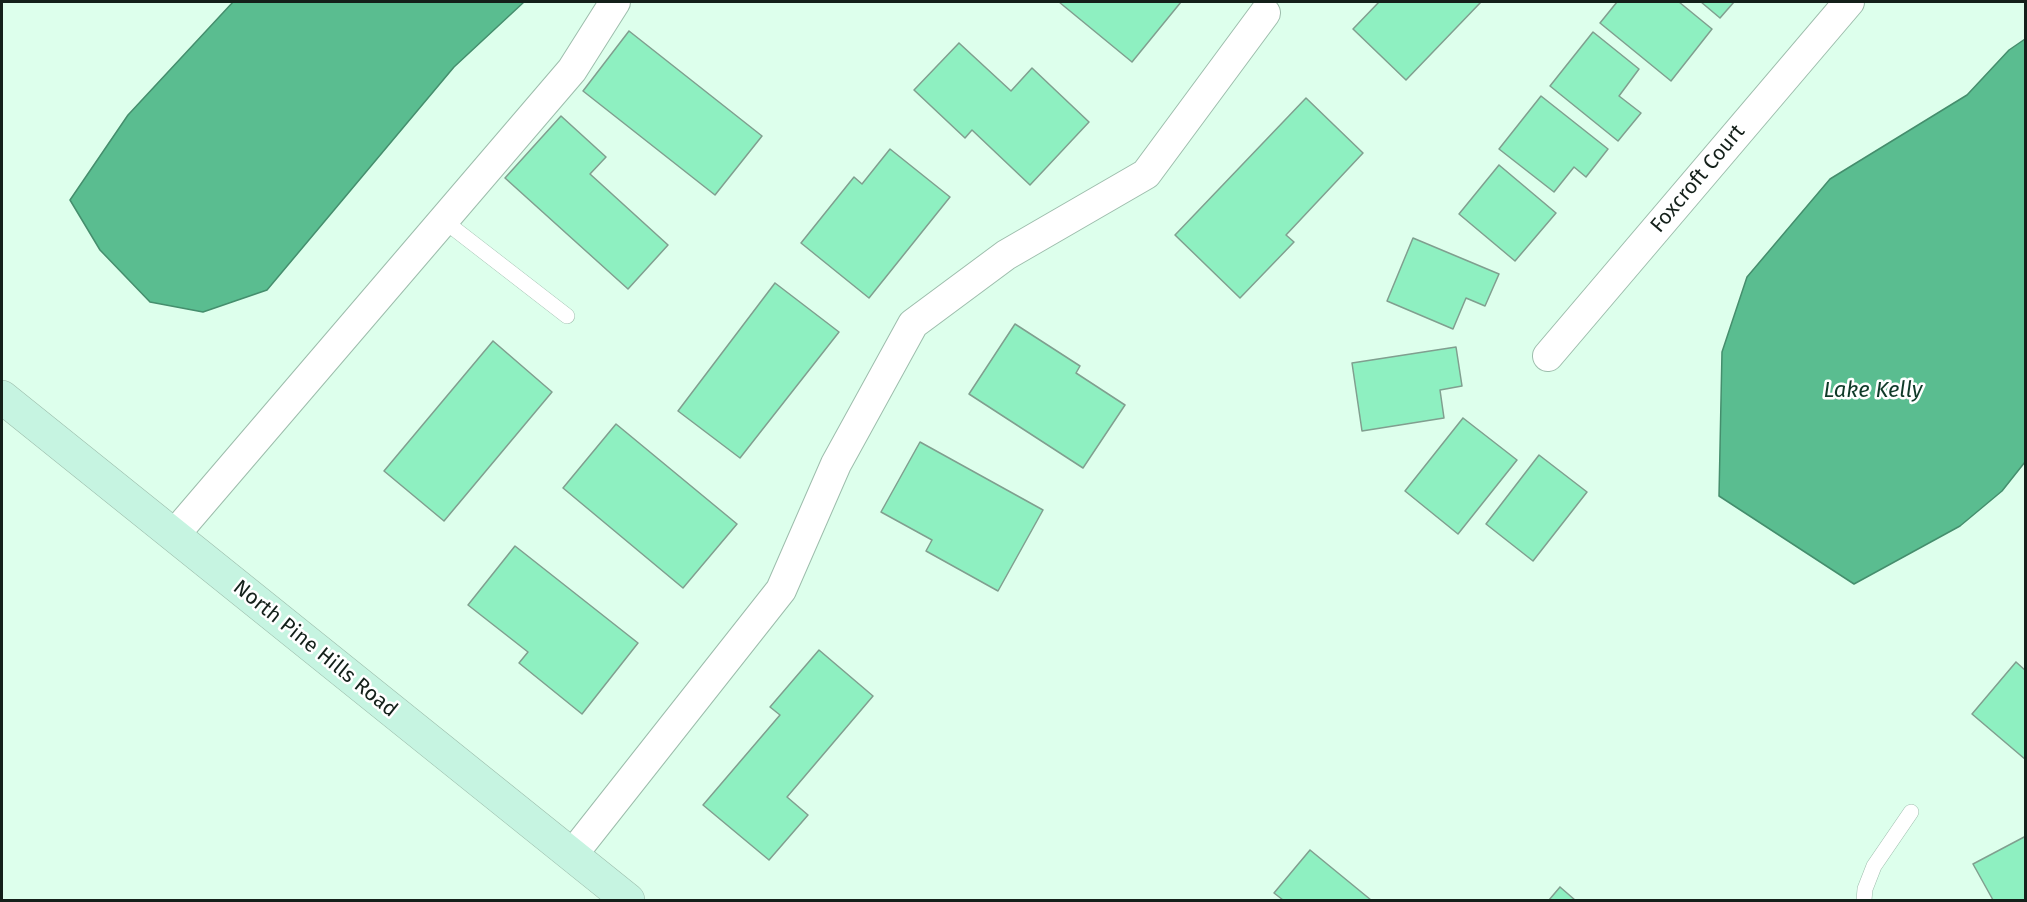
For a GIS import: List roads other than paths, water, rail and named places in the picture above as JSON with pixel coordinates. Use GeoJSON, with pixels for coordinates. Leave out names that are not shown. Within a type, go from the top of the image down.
{"type":"FeatureCollection","features":[{"type":"Feature","properties":{"kind":"main road","name":"North Pine Hills Road"},"geometry":{"type":"LineString","coordinates":[[2,397],[628,900]]}},
{"type":"Feature","properties":{"kind":"street"},"geometry":{"type":"LineString","coordinates":[[174,535],[572,70],[615,2]]}},
{"type":"Feature","properties":{"kind":"street","name":"Foxcroft Court"},"geometry":{"type":"LineString","coordinates":[[1548,356],[1849,2]]}},
{"type":"Feature","properties":{"kind":"street"},"geometry":{"type":"LineString","coordinates":[[572,855],[782,590],[836,464],[913,324],[1006,255],[1146,174],[1265,13]]}},
{"type":"Feature","properties":{"kind":"lane"},"geometry":{"type":"LineString","coordinates":[[443,220],[567,316]]}},
{"type":"Feature","properties":{"kind":"lane"},"geometry":{"type":"LineString","coordinates":[[1864,900],[1865,889],[1874,866],[1911,812]]}},
{"type":"Feature","properties":{"kind":"water"},"geometry":{"type":"Polygon","coordinates":[[[233,2],[524,2],[454,67],[267,290],[203,312],[150,302],[100,250],[70,200],[128,115],[233,2]]]}},
{"type":"Feature","properties":{"kind":"water","name":"Lake Kelly"},"geometry":{"type":"Polygon","coordinates":[[[2025,39],[2025,462],[2002,491],[1960,526],[1854,584],[1719,496],[1722,352],[1747,277],[1830,179],[1967,95],[2009,50],[2025,39]]]}}]}
